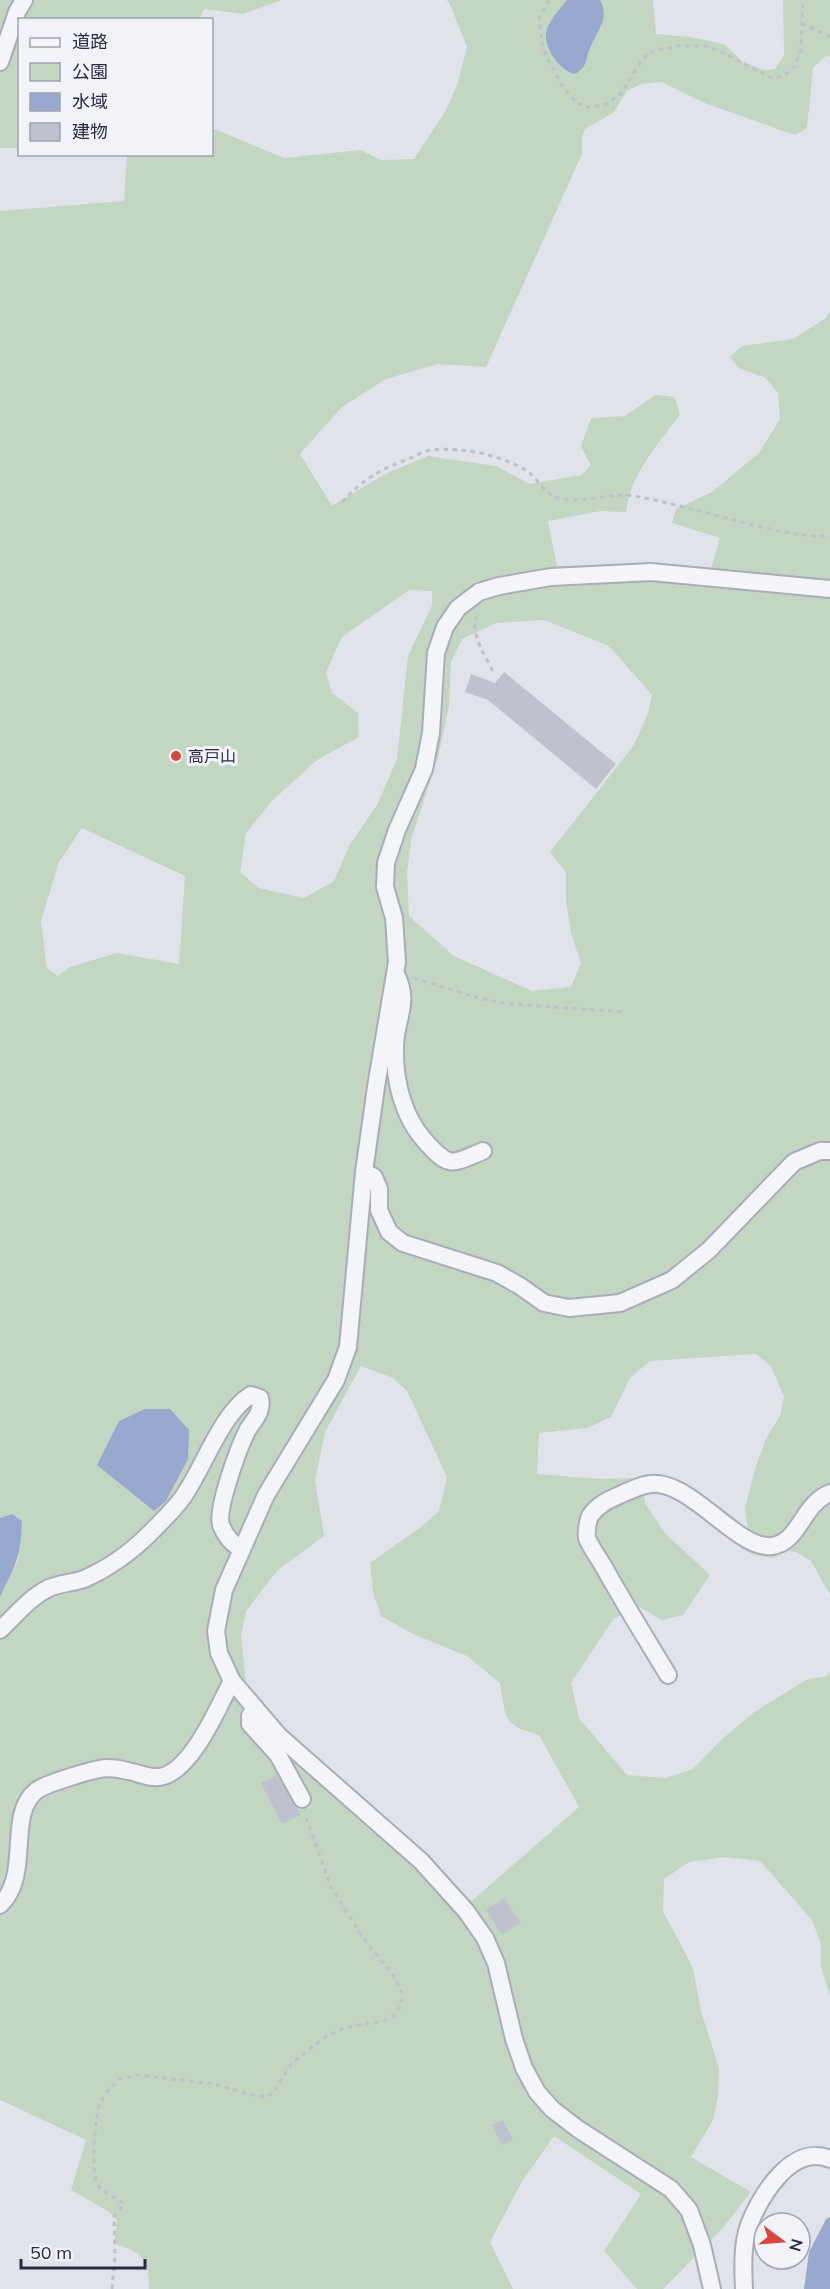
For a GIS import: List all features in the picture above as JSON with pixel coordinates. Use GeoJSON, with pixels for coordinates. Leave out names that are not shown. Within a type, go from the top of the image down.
{"type":"FeatureCollection","features":[{"type":"Feature","properties":{"kind":"street"},"geometry":{"type":"LineString","coordinates":[[0,62],[17,12],[24,0]]}},
{"type":"Feature","properties":{"kind":"street"},"geometry":{"type":"LineString","coordinates":[[712,2289],[702,2245],[689,2210],[671,2189],[578,2129],[552,2109],[537,2092],[524,2068],[514,2039],[496,1963],[485,1938],[466,1911],[421,1861],[279,1736],[232,1681],[219,1653],[216,1631],[224,1590],[266,1495],[336,1380],[348,1347],[364,1172],[397,962],[394,918],[385,887],[386,863],[397,830],[424,769],[431,733],[436,653],[446,627],[458,608],[479,592],[551,577],[651,572],[830,589]]}},
{"type":"Feature","properties":{"kind":"street"},"geometry":{"type":"LineString","coordinates":[[395,972],[403,989],[395,1047],[403,1108],[413,1128],[444,1161],[453,1163],[483,1151]]}},
{"type":"Feature","properties":{"kind":"street"},"geometry":{"type":"LineString","coordinates":[[364,1172],[374,1177],[379,1189],[379,1210],[389,1232],[403,1243],[497,1273],[544,1303],[569,1308],[620,1303],[672,1280],[709,1250],[794,1162],[819,1151],[830,1151]]}},
{"type":"Feature","properties":{"kind":"street"},"geometry":{"type":"LineString","coordinates":[[0,1630],[32,1599],[47,1589],[82,1580],[108,1566],[146,1537],[182,1498],[226,1422],[243,1400],[251,1395],[260,1398],[262,1406],[248,1431],[234,1465],[222,1505],[220,1523],[230,1542],[241,1549]]}},
{"type":"Feature","properties":{"kind":"street"},"geometry":{"type":"LineString","coordinates":[[668,1675],[620,1597],[587,1536],[589,1518],[601,1503],[638,1487],[658,1484],[697,1501],[736,1531],[754,1542],[769,1546],[783,1543],[797,1529],[810,1507],[820,1497],[830,1493]]}},
{"type":"Feature","properties":{"kind":"street"},"geometry":{"type":"LineString","coordinates":[[0,1905],[14,1883],[18,1864],[19,1833],[25,1804],[36,1790],[105,1768],[151,1777],[164,1776],[185,1761],[206,1734],[232,1681]]}},
{"type":"Feature","properties":{"kind":"street"},"geometry":{"type":"LineString","coordinates":[[255,1708],[250,1716],[250,1724],[278,1755],[302,1799]]}},
{"type":"Feature","properties":{"kind":"street"},"geometry":{"type":"LineString","coordinates":[[744,2289],[742,2262],[749,2226],[768,2190],[793,2163],[813,2155],[830,2159]]}},
{"type":"Feature","properties":{"kind":"path"},"geometry":{"type":"LineString","coordinates":[[549,0],[539,18],[543,49],[561,84],[576,103],[588,107],[605,105],[621,94],[643,58],[655,50],[679,46],[706,46],[724,52],[771,78],[784,76],[795,66],[801,50],[803,0]]}},
{"type":"Feature","properties":{"kind":"path"},"geometry":{"type":"LineString","coordinates":[[802,22],[830,37]]}},
{"type":"Feature","properties":{"kind":"path"},"geometry":{"type":"LineString","coordinates":[[342,502],[372,475],[430,450],[469,452],[501,458],[526,470],[541,486],[559,499],[586,501],[614,496],[632,496],[785,532],[830,537]]}},
{"type":"Feature","properties":{"kind":"path"},"geometry":{"type":"LineString","coordinates":[[480,610],[474,623],[476,634],[494,674]]}},
{"type":"Feature","properties":{"kind":"path"},"geometry":{"type":"LineString","coordinates":[[395,972],[479,998],[509,1004],[625,1012]]}},
{"type":"Feature","properties":{"kind":"path"},"geometry":{"type":"LineString","coordinates":[[112,2289],[115,2257],[114,2216],[124,2204],[99,2187],[95,2179],[93,2164],[96,2119],[100,2102],[119,2079],[138,2075],[214,2084],[266,2097],[273,2093],[291,2064],[325,2037],[347,2027],[383,2021],[393,2016],[401,2006],[402,1993],[395,1978],[362,1936],[331,1887],[319,1857],[302,1799]]}},
{"type":"Feature","properties":{"kind":"green space"},"geometry":{"type":"Polygon","coordinates":[[[0,0],[282,0],[243,14],[204,9],[200,18],[18,18],[18,148],[0,148],[0,0]]]}},
{"type":"Feature","properties":{"kind":"green space"},"geometry":{"type":"Polygon","coordinates":[[[446,0],[653,0],[656,34],[690,37],[724,44],[743,62],[764,70],[775,69],[784,55],[783,0],[830,0],[830,57],[826,56],[813,68],[807,128],[795,135],[707,104],[661,82],[641,84],[627,91],[613,113],[585,129],[582,137],[582,154],[486,367],[438,364],[386,379],[342,407],[300,454],[332,506],[385,474],[428,456],[496,466],[530,484],[581,475],[591,465],[581,446],[591,418],[625,416],[655,395],[675,397],[680,415],[639,473],[633,485],[626,512],[601,511],[548,521],[557,566],[637,564],[710,572],[720,538],[672,523],[676,509],[712,492],[759,453],[780,419],[778,393],[766,378],[738,368],[730,357],[742,346],[793,339],[826,318],[830,311],[830,1595],[811,1561],[796,1552],[788,1551],[773,1558],[754,1555],[741,1548],[748,1531],[745,1508],[755,1469],[766,1439],[780,1416],[784,1397],[771,1366],[756,1354],[650,1361],[630,1378],[611,1417],[587,1428],[539,1433],[537,1474],[599,1479],[640,1478],[646,1505],[666,1534],[710,1575],[683,1615],[662,1620],[639,1607],[614,1618],[571,1683],[579,1718],[627,1775],[665,1778],[693,1769],[720,1741],[754,1712],[808,1679],[827,1676],[830,1672],[830,1996],[821,1967],[821,1944],[812,1920],[760,1861],[725,1857],[689,1862],[664,1879],[663,1911],[693,1968],[701,2011],[719,2068],[718,2097],[713,2120],[691,2157],[751,2192],[723,2228],[663,2289],[637,2289],[604,2251],[641,2194],[554,2136],[521,2183],[490,2242],[513,2289],[149,2289],[146,2264],[138,2254],[114,2244],[117,2220],[108,2211],[71,2190],[86,2140],[0,2100],[0,1597],[18,1561],[22,1522],[12,1514],[0,1518],[0,211],[124,201],[127,156],[213,156],[213,128],[284,158],[361,150],[381,160],[414,159],[446,110],[457,85],[467,47],[449,2],[446,0]],[[409,590],[342,637],[326,672],[332,693],[358,713],[359,737],[317,760],[272,801],[246,833],[240,872],[259,888],[304,898],[334,881],[349,846],[377,805],[397,759],[408,656],[432,605],[432,591],[409,590]],[[544,620],[496,623],[462,639],[451,662],[449,706],[438,757],[411,840],[407,873],[409,916],[454,956],[532,991],[571,987],[581,963],[571,933],[566,901],[566,873],[550,852],[634,745],[648,713],[652,695],[609,646],[544,620]],[[82,828],[59,862],[41,921],[47,968],[58,976],[70,967],[117,953],[179,964],[185,876],[82,828]],[[361,1366],[325,1432],[315,1481],[324,1536],[277,1571],[246,1611],[241,1636],[246,1684],[288,1733],[472,1901],[579,1807],[539,1735],[518,1728],[508,1718],[500,1683],[467,1656],[415,1635],[381,1616],[373,1592],[370,1563],[421,1527],[439,1511],[447,1477],[407,1391],[393,1378],[361,1366]]]}},
{"type":"Feature","properties":{"kind":"water"},"geometry":{"type":"Polygon","coordinates":[[[567,0],[600,0],[604,12],[602,23],[585,64],[575,74],[569,72],[554,58],[546,39],[549,24],[567,0]]]}},
{"type":"Feature","properties":{"kind":"water"},"geometry":{"type":"Polygon","coordinates":[[[145,1409],[170,1409],[189,1430],[188,1459],[166,1501],[154,1511],[97,1465],[119,1421],[145,1409]]]}},
{"type":"Feature","properties":{"kind":"water"},"geometry":{"type":"Polygon","coordinates":[[[12,1514],[22,1521],[19,1553],[0,1597],[0,1518],[12,1514]]]}},
{"type":"Feature","properties":{"kind":"water"},"geometry":{"type":"Polygon","coordinates":[[[830,2217],[830,2289],[804,2289],[806,2271],[812,2271],[812,2246],[826,2219],[830,2217]]]}},
{"type":"Feature","properties":{"kind":"building"},"geometry":{"type":"Polygon","coordinates":[[[504,672],[616,764],[596,789],[488,700],[465,692],[471,674],[495,683],[504,672]]]}},
{"type":"Feature","properties":{"kind":"building"},"geometry":{"type":"Polygon","coordinates":[[[277,1775],[301,1815],[282,1824],[261,1783],[277,1775]]]}},
{"type":"Feature","properties":{"kind":"building"},"geometry":{"type":"Polygon","coordinates":[[[504,1898],[521,1923],[502,1935],[486,1910],[504,1898]]]}},
{"type":"Feature","properties":{"kind":"building"},"geometry":{"type":"Polygon","coordinates":[[[503,2120],[513,2140],[502,2145],[492,2125],[503,2120]]]}},
{"type":"Feature","properties":{"kind":"place","name":"高戸山"},"geometry":{"type":"Point","coordinates":[176,756]}}]}
